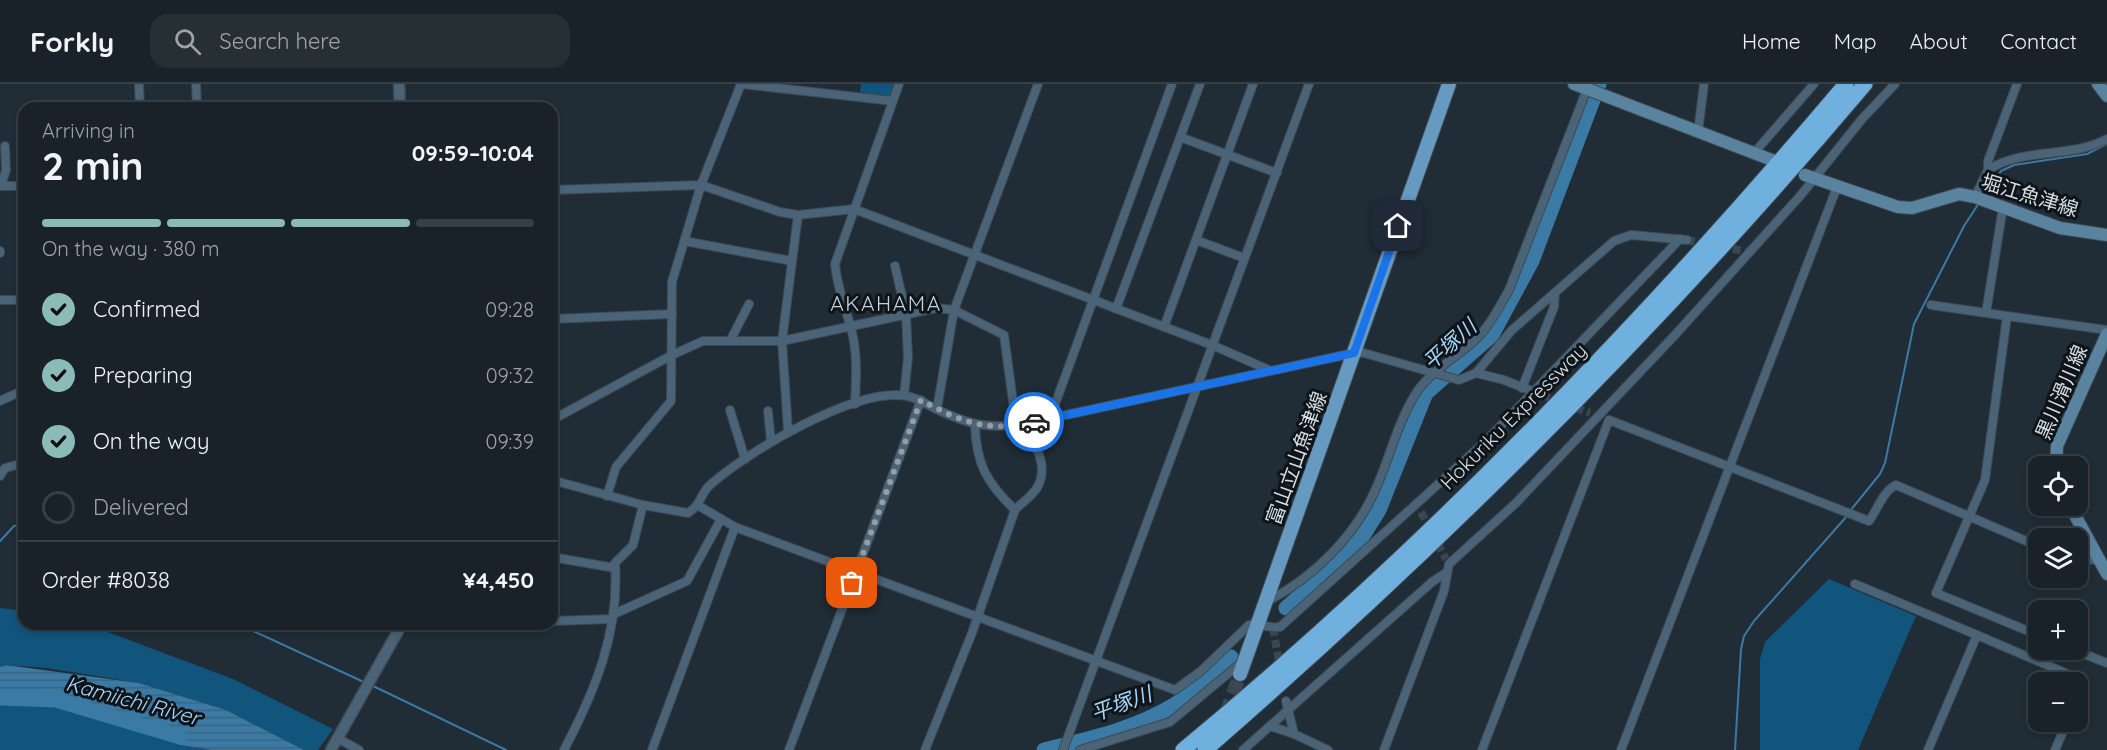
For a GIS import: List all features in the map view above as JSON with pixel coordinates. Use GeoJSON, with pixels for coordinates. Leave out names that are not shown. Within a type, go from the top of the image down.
{"type":"FeatureCollection","features":[{"type":"Feature","properties":{"kind":"highway","name":"Hokuriku Expressway"},"geometry":{"type":"LineString","coordinates":[[1183,750],[1333,619],[1542,417],[1679,275],[1846,84]]}},
{"type":"Feature","properties":{"kind":"highway","name":"Hokuriku Expressway"},"geometry":{"type":"LineString","coordinates":[[1205,750],[1341,631],[1558,422],[1750,217],[1865,84]]}},
{"type":"Feature","properties":{"kind":"main road","name":"富山立山魚津線"},"geometry":{"type":"LineString","coordinates":[[1240,674],[1354,353],[1426,141],[1449,84]]}},
{"type":"Feature","properties":{"kind":"main road"},"geometry":{"type":"LineString","coordinates":[[1574,84],[1588,86],[1606,97],[1772,160]]}},
{"type":"Feature","properties":{"kind":"main road"},"geometry":{"type":"LineString","coordinates":[[2098,84],[2107,96]]}},
{"type":"Feature","properties":{"kind":"main road","name":"堀江魚津線"},"geometry":{"type":"LineString","coordinates":[[1810,177],[1898,207],[1912,208],[1959,194],[1975,197],[2060,228],[2107,235]]}},
{"type":"Feature","properties":{"kind":"main road","name":"黒川滑川線"},"geometry":{"type":"LineString","coordinates":[[2056,456],[2057,446],[2107,332]]}},
{"type":"Feature","properties":{"kind":"main road"},"geometry":{"type":"LineString","coordinates":[[2075,516],[2107,574]]}},
{"type":"Feature","properties":{"kind":"street"},"geometry":{"type":"LineString","coordinates":[[139,84],[140,102]]}},
{"type":"Feature","properties":{"kind":"street"},"geometry":{"type":"LineString","coordinates":[[196,84],[197,102]]}},
{"type":"Feature","properties":{"kind":"street"},"geometry":{"type":"LineString","coordinates":[[399,84],[400,102]]}},
{"type":"Feature","properties":{"kind":"street"},"geometry":{"type":"LineString","coordinates":[[607,496],[616,467],[671,400],[672,282],[701,186],[741,84],[893,101]]}},
{"type":"Feature","properties":{"kind":"street"},"geometry":{"type":"LineString","coordinates":[[855,404],[857,360],[851,327],[837,287],[835,264],[899,84]]}},
{"type":"Feature","properties":{"kind":"street"},"geometry":{"type":"LineString","coordinates":[[937,409],[954,310],[1038,84]]}},
{"type":"Feature","properties":{"kind":"street"},"geometry":{"type":"LineString","coordinates":[[1051,414],[1172,84]]}},
{"type":"Feature","properties":{"kind":"street"},"geometry":{"type":"LineString","coordinates":[[1116,309],[1200,84]]}},
{"type":"Feature","properties":{"kind":"street"},"geometry":{"type":"LineString","coordinates":[[1164,327],[1253,84]]}},
{"type":"Feature","properties":{"kind":"street"},"geometry":{"type":"LineString","coordinates":[[1063,750],[1310,84]]}},
{"type":"Feature","properties":{"kind":"street"},"geometry":{"type":"LineString","coordinates":[[1698,132],[1704,84]]}},
{"type":"Feature","properties":{"kind":"street"},"geometry":{"type":"LineString","coordinates":[[1754,153],[1814,84]]}},
{"type":"Feature","properties":{"kind":"street"},"geometry":{"type":"LineString","coordinates":[[1243,750],[1270,726],[1287,705],[1432,582],[1447,565],[1516,503],[1595,415],[1683,327],[1810,177],[1895,84]]}},
{"type":"Feature","properties":{"kind":"street"},"geometry":{"type":"LineString","coordinates":[[1975,197],[1988,170],[1988,161],[2017,84]]}},
{"type":"Feature","properties":{"kind":"street"},"geometry":{"type":"LineString","coordinates":[[1265,603],[1282,594],[1312,570],[1346,538],[1360,520],[1376,488],[1418,390],[1433,374],[1481,334],[1509,290],[1588,86]]}},
{"type":"Feature","properties":{"kind":"street"},"geometry":{"type":"LineString","coordinates":[[1180,136],[1277,172]]}},
{"type":"Feature","properties":{"kind":"street"},"geometry":{"type":"LineString","coordinates":[[1988,170],[2000,162],[2064,153],[2107,139]]}},
{"type":"Feature","properties":{"kind":"street"},"geometry":{"type":"LineString","coordinates":[[5,146],[6,170],[0,186],[18,186]]}},
{"type":"Feature","properties":{"kind":"street"},"geometry":{"type":"LineString","coordinates":[[558,190],[701,186],[780,212],[798,215],[854,209],[974,257],[1212,345],[1269,370]]}},
{"type":"Feature","properties":{"kind":"street"},"geometry":{"type":"LineString","coordinates":[[1621,750],[1837,187]]}},
{"type":"Feature","properties":{"kind":"street"},"geometry":{"type":"LineString","coordinates":[[1986,313],[2003,207]]}},
{"type":"Feature","properties":{"kind":"street"},"geometry":{"type":"LineString","coordinates":[[788,430],[782,341],[798,215]]}},
{"type":"Feature","properties":{"kind":"street"},"geometry":{"type":"LineString","coordinates":[[558,417],[672,355],[703,341],[782,341],[936,308],[954,310],[1004,335],[1014,409],[1019,415],[1051,414],[1354,353],[1364,353],[1460,380],[1476,373],[1512,330],[1614,241],[1631,235],[1683,240],[1419,508],[1280,627],[1272,628],[1257,623],[1249,625],[1201,671],[1175,690],[1097,659],[735,527],[720,521],[699,506]]}},
{"type":"Feature","properties":{"kind":"street"},"geometry":{"type":"LineString","coordinates":[[1196,240],[1244,258]]}},
{"type":"Feature","properties":{"kind":"street"},"geometry":{"type":"LineString","coordinates":[[684,241],[792,261]]}},
{"type":"Feature","properties":{"kind":"street"},"geometry":{"type":"LineString","coordinates":[[895,266],[906,314],[908,358],[904,395]]}},
{"type":"Feature","properties":{"kind":"street"},"geometry":{"type":"LineString","coordinates":[[1522,388],[1554,307],[1555,293]]}},
{"type":"Feature","properties":{"kind":"street"},"geometry":{"type":"LineString","coordinates":[[0,300],[18,300]]}},
{"type":"Feature","properties":{"kind":"street"},"geometry":{"type":"LineString","coordinates":[[730,341],[748,303]]}},
{"type":"Feature","properties":{"kind":"street"},"geometry":{"type":"LineString","coordinates":[[1931,305],[2107,332]]}},
{"type":"Feature","properties":{"kind":"street"},"geometry":{"type":"LineString","coordinates":[[558,319],[672,314]]}},
{"type":"Feature","properties":{"kind":"street"},"geometry":{"type":"LineString","coordinates":[[2007,316],[1985,480],[1968,514],[1936,593],[2028,631]]}},
{"type":"Feature","properties":{"kind":"street"},"geometry":{"type":"LineString","coordinates":[[1476,373],[1504,380],[1532,393],[1542,395]]}},
{"type":"Feature","properties":{"kind":"street"},"geometry":{"type":"LineString","coordinates":[[0,401],[18,393]]}},
{"type":"Feature","properties":{"kind":"street"},"geometry":{"type":"LineString","coordinates":[[558,482],[643,506],[688,513],[699,506],[708,487],[771,441],[788,430],[855,404],[881,397],[904,395],[921,400],[975,425],[994,428],[1024,424],[1051,414]]}},
{"type":"Feature","properties":{"kind":"street"},"geometry":{"type":"LineString","coordinates":[[789,750],[921,400]]}},
{"type":"Feature","properties":{"kind":"street"},"geometry":{"type":"LineString","coordinates":[[730,410],[745,459]]}},
{"type":"Feature","properties":{"kind":"street"},"geometry":{"type":"LineString","coordinates":[[768,411],[771,441]]}},
{"type":"Feature","properties":{"kind":"street"},"geometry":{"type":"LineString","coordinates":[[1595,415],[1869,520],[1879,508],[1888,489],[1896,485],[2028,541]]}},
{"type":"Feature","properties":{"kind":"street"},"geometry":{"type":"LineString","coordinates":[[1482,750],[1609,420]]}},
{"type":"Feature","properties":{"kind":"street"},"geometry":{"type":"LineString","coordinates":[[925,750],[978,616],[1015,510],[1035,492],[1043,469],[1038,448],[1024,424]]}},
{"type":"Feature","properties":{"kind":"street"},"geometry":{"type":"LineString","coordinates":[[975,425],[976,447],[985,477],[1015,510]]}},
{"type":"Feature","properties":{"kind":"street"},"geometry":{"type":"LineString","coordinates":[[0,476],[5,468],[18,465]]}},
{"type":"Feature","properties":{"kind":"street"},"geometry":{"type":"LineString","coordinates":[[564,750],[599,677],[617,599],[615,563],[633,545],[643,506]]}},
{"type":"Feature","properties":{"kind":"street"},"geometry":{"type":"LineString","coordinates":[[558,621],[613,616],[687,580],[720,521]]}},
{"type":"Feature","properties":{"kind":"street"},"geometry":{"type":"LineString","coordinates":[[651,750],[735,527]]}},
{"type":"Feature","properties":{"kind":"street"},"geometry":{"type":"LineString","coordinates":[[558,558],[615,568]]}},
{"type":"Feature","properties":{"kind":"street"},"geometry":{"type":"LineString","coordinates":[[2088,560],[2098,560]]}},
{"type":"Feature","properties":{"kind":"street"},"geometry":{"type":"LineString","coordinates":[[1384,750],[1444,591],[1447,565]]}},
{"type":"Feature","properties":{"kind":"street"},"geometry":{"type":"LineString","coordinates":[[1855,584],[2063,672]]}},
{"type":"Feature","properties":{"kind":"street"},"geometry":{"type":"LineString","coordinates":[[359,750],[334,743],[399,630]]}},
{"type":"Feature","properties":{"kind":"street"},"geometry":{"type":"LineString","coordinates":[[1928,750],[1977,635]]}},
{"type":"Feature","properties":{"kind":"street"},"geometry":{"type":"LineString","coordinates":[[2088,656],[2107,663]]}},
{"type":"Feature","properties":{"kind":"street"},"geometry":{"type":"LineString","coordinates":[[1080,750],[1170,722],[1246,658]]}},
{"type":"Feature","properties":{"kind":"street"},"geometry":{"type":"LineString","coordinates":[[1287,705],[1294,734]]}},
{"type":"Feature","properties":{"kind":"street"},"geometry":{"type":"LineString","coordinates":[[1270,726],[1328,750]]}},
{"type":"Feature","properties":{"kind":"street"},"geometry":{"type":"LineString","coordinates":[[2055,750],[2063,732]]}},
{"type":"Feature","properties":{"kind":"shaded area"},"geometry":{"type":"Polygon","coordinates":[[[861,84],[896,84],[892,98],[860,92],[861,84]]]}},
{"type":"Feature","properties":{"kind":"shaded area"},"geometry":{"type":"Polygon","coordinates":[[[1829,579],[1916,616],[1858,750],[1760,750],[1760,659],[1765,642],[1829,579]]]}},
{"type":"Feature","properties":{"kind":"shaded area"},"geometry":{"type":"Polygon","coordinates":[[[0,608],[18,610],[18,630],[102,630],[233,679],[333,729],[318,750],[304,750],[226,710],[139,683],[47,668],[6,665],[0,667],[0,608]]]}},
{"type":"Feature","properties":{"kind":"shaded area"},"geometry":{"type":"Polygon","coordinates":[[[34,692],[133,715],[180,745],[212,750],[0,750],[0,706],[34,692]]]}},
{"type":"Feature","properties":{"kind":"water"},"geometry":{"type":"Polygon","coordinates":[[[6,665],[139,683],[226,710],[304,750],[212,750],[180,745],[133,715],[34,692],[0,706],[0,667],[6,665]]]}},
{"type":"Feature","properties":{"kind":"waterway","name":"平塚川"},"geometry":{"type":"LineString","coordinates":[[1286,608],[1348,554],[1364,534],[1379,510],[1426,393],[1492,335],[1532,261],[1599,84]]}},
{"type":"Feature","properties":{"kind":"waterway"},"geometry":{"type":"LineString","coordinates":[[1984,196],[2001,171],[2014,165],[2087,154],[2107,144]]}},
{"type":"Feature","properties":{"kind":"waterway"},"geometry":{"type":"LineString","coordinates":[[1850,511],[1880,474],[1885,463],[1914,324],[1964,226],[1979,203]]}},
{"type":"Feature","properties":{"kind":"waterway"},"geometry":{"type":"LineString","coordinates":[[1735,750],[1741,649],[1744,636],[1754,621],[1847,516]]}},
{"type":"Feature","properties":{"kind":"waterway"},"geometry":{"type":"LineString","coordinates":[[0,541],[14,526],[18,525]]}},
{"type":"Feature","properties":{"kind":"waterway"},"geometry":{"type":"LineString","coordinates":[[251,630],[366,683]]}},
{"type":"Feature","properties":{"kind":"waterway","name":"平塚川"},"geometry":{"type":"LineString","coordinates":[[1044,750],[1143,721],[1174,705],[1231,657]]}},
{"type":"Feature","properties":{"kind":"waterway"},"geometry":{"type":"LineString","coordinates":[[371,685],[506,750]]}},
{"type":"Feature","properties":{"kind":"waterway","name":"Kamiichi River"},"geometry":{"type":"LineString","coordinates":[[0,698],[56,700],[180,737]]}},
{"type":"Feature","properties":{"kind":"tunnel"},"geometry":{"type":"LineString","coordinates":[[1687,240],[1708,244]]}},
{"type":"Feature","properties":{"kind":"tunnel"},"geometry":{"type":"LineString","coordinates":[[1721,247],[1750,252]]}},
{"type":"Feature","properties":{"kind":"tunnel"},"geometry":{"type":"LineString","coordinates":[[1542,395],[1590,413]]}},
{"type":"Feature","properties":{"kind":"tunnel"},"geometry":{"type":"LineString","coordinates":[[1421,512],[1446,559]]}},
{"type":"Feature","properties":{"kind":"tunnel"},"geometry":{"type":"LineString","coordinates":[[1273,628],[1280,668]]}},
{"type":"Feature","properties":{"kind":"tunnel"},"geometry":{"type":"LineString","coordinates":[[1226,714],[1240,674]]}},
{"type":"Feature","properties":{"kind":"way so far"},"geometry":{"type":"LineString","coordinates":[[852,583],[921,400],[975,425],[994,428],[1034,422]]}},
{"type":"Feature","properties":{"kind":"district","name":"AKAHAMA"},"geometry":{"type":"Point","coordinates":[886,303]}},
{"type":"Feature","properties":{"kind":"route"},"geometry":{"type":"LineString","coordinates":[[1034,422],[1354,353],[1398,226]]}}]}
